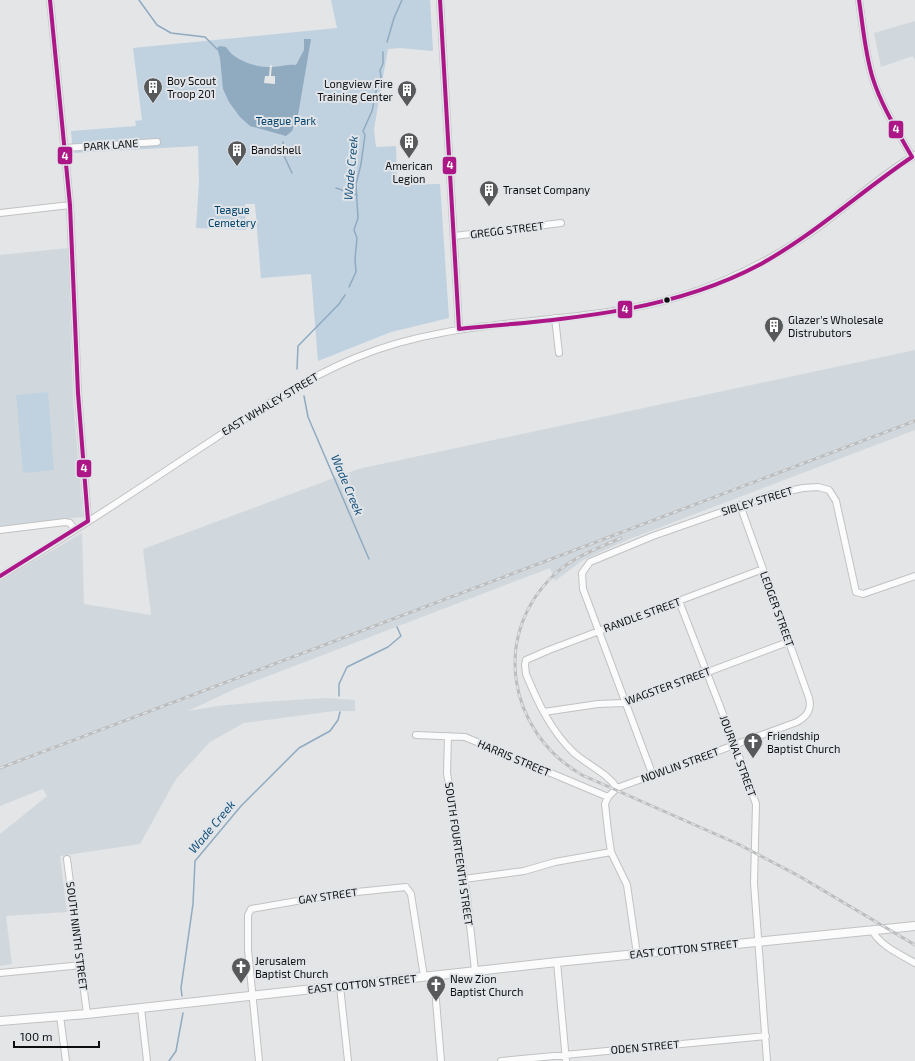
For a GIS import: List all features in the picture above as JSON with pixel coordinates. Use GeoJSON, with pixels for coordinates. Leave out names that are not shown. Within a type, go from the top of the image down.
{"type":"FeatureCollection","features":[{"type":"Feature","properties":{"kind":"main road","name":"EAST COTTON STREET"},"geometry":{"type":"LineString","coordinates":[[0,1021],[87,1014],[557,962],[915,926]]}},
{"type":"Feature","properties":{"kind":"street"},"geometry":{"type":"LineString","coordinates":[[50,0],[66,148],[70,205],[78,397],[88,521]]}},
{"type":"Feature","properties":{"kind":"street"},"geometry":{"type":"LineString","coordinates":[[440,0],[459,329]]}},
{"type":"Feature","properties":{"kind":"street"},"geometry":{"type":"LineString","coordinates":[[859,0],[865,45],[873,79],[883,104],[913,156]]}},
{"type":"Feature","properties":{"kind":"street","name":"PARK LANE"},"geometry":{"type":"LineString","coordinates":[[66,148],[157,142]]}},
{"type":"Feature","properties":{"kind":"street","name":"EAST WHALEY STREET"},"geometry":{"type":"LineString","coordinates":[[0,576],[76,530],[263,407],[313,377],[384,347],[430,334],[459,329],[619,310],[658,302],[704,289],[758,265],[806,236],[881,178],[913,156]]}},
{"type":"Feature","properties":{"kind":"street"},"geometry":{"type":"LineString","coordinates":[[0,214],[70,205]]}},
{"type":"Feature","properties":{"kind":"street","name":"GREGG STREET"},"geometry":{"type":"LineString","coordinates":[[454,236],[561,223]]}},
{"type":"Feature","properties":{"kind":"street"},"geometry":{"type":"LineString","coordinates":[[555,318],[559,353]]}},
{"type":"Feature","properties":{"kind":"street","name":"SIBLEY STREET"},"geometry":{"type":"LineString","coordinates":[[599,631],[583,590],[583,570],[590,562],[596,558],[740,505],[764,497],[802,488],[818,487],[827,489],[834,497],[838,505],[855,590],[858,594],[863,594],[915,576]]}},
{"type":"Feature","properties":{"kind":"street","name":"LEDGER STREET"},"geometry":{"type":"LineString","coordinates":[[740,505],[809,698],[809,712]]}},
{"type":"Feature","properties":{"kind":"street"},"geometry":{"type":"LineString","coordinates":[[0,530],[65,522],[70,523],[76,530]]}},
{"type":"Feature","properties":{"kind":"street","name":"RANDLE STREET"},"geometry":{"type":"LineString","coordinates":[[544,712],[526,674],[526,660],[763,569]]}},
{"type":"Feature","properties":{"kind":"street","name":"JOURNAL STREET"},"geometry":{"type":"LineString","coordinates":[[679,601],[735,744],[756,804],[754,879],[767,1061]]}},
{"type":"Feature","properties":{"kind":"street"},"geometry":{"type":"LineString","coordinates":[[599,631],[641,740],[653,776]]}},
{"type":"Feature","properties":{"kind":"street","name":"WAGSTER STREET"},"geometry":{"type":"LineString","coordinates":[[544,712],[605,703],[626,703],[788,642]]}},
{"type":"Feature","properties":{"kind":"street"},"geometry":{"type":"LineString","coordinates":[[544,712],[556,732],[570,748],[610,780],[617,788],[608,797],[605,807],[611,852],[628,885],[637,954]]}},
{"type":"Feature","properties":{"kind":"street","name":"NOWLIN STREET"},"geometry":{"type":"LineString","coordinates":[[617,788],[796,722],[809,712]]}},
{"type":"Feature","properties":{"kind":"street","name":"HARRIS STREET"},"geometry":{"type":"LineString","coordinates":[[416,735],[465,737],[608,797]]}},
{"type":"Feature","properties":{"kind":"street","name":"SOUTH FOURTEENTH STREET"},"geometry":{"type":"LineString","coordinates":[[448,736],[447,773],[464,879],[475,971]]}},
{"type":"Feature","properties":{"kind":"street"},"geometry":{"type":"LineString","coordinates":[[464,879],[524,871],[555,862],[611,852]]}},
{"type":"Feature","properties":{"kind":"street","name":"SOUTH NINTH STREET"},"geometry":{"type":"LineString","coordinates":[[67,859],[82,965],[87,1014]]}},
{"type":"Feature","properties":{"kind":"street","name":"GAY STREET"},"geometry":{"type":"LineString","coordinates":[[254,996],[248,950],[249,911],[254,908],[337,894],[408,888],[411,894],[424,977]]}},
{"type":"Feature","properties":{"kind":"street"},"geometry":{"type":"LineString","coordinates":[[872,930],[882,943],[915,963]]}},
{"type":"Feature","properties":{"kind":"street"},"geometry":{"type":"LineString","coordinates":[[557,962],[565,1058]]}},
{"type":"Feature","properties":{"kind":"street"},"geometry":{"type":"LineString","coordinates":[[0,973],[82,965]]}},
{"type":"Feature","properties":{"kind":"street"},"geometry":{"type":"LineString","coordinates":[[434,976],[440,1061]]}},
{"type":"Feature","properties":{"kind":"street"},"geometry":{"type":"LineString","coordinates":[[340,986],[348,1061]]}},
{"type":"Feature","properties":{"kind":"street"},"geometry":{"type":"LineString","coordinates":[[254,996],[259,1061]]}},
{"type":"Feature","properties":{"kind":"street"},"geometry":{"type":"LineString","coordinates":[[141,1008],[147,1061]]}},
{"type":"Feature","properties":{"kind":"street"},"geometry":{"type":"LineString","coordinates":[[60,1016],[66,1061]]}},
{"type":"Feature","properties":{"kind":"street","name":"ODEN STREET"},"geometry":{"type":"LineString","coordinates":[[501,1061],[565,1058],[766,1036]]}},
{"type":"Feature","properties":{"kind":"shaded area"},"geometry":{"type":"Polygon","coordinates":[[[915,21],[915,60],[913,56],[881,67],[874,33],[915,21]]]}},
{"type":"Feature","properties":{"kind":"shaded area"},"geometry":{"type":"Polygon","coordinates":[[[304,39],[311,39],[298,115],[292,131],[286,136],[250,126],[240,117],[229,102],[223,89],[220,58],[217,48],[220,46],[226,47],[240,60],[254,65],[276,67],[296,65],[304,50],[304,39]]]}},
{"type":"Feature","properties":{"kind":"shaded area"},"geometry":{"type":"Polygon","coordinates":[[[68,248],[73,399],[83,517],[0,526],[0,255],[68,248]]]}},
{"type":"Feature","properties":{"kind":"shaded area"},"geometry":{"type":"Polygon","coordinates":[[[915,350],[915,430],[627,540],[583,560],[555,581],[550,568],[237,688],[188,711],[217,706],[262,702],[326,698],[355,700],[355,711],[334,711],[244,723],[210,742],[176,779],[140,844],[60,856],[67,912],[6,916],[12,964],[0,966],[0,834],[47,796],[43,789],[0,806],[0,581],[82,533],[84,604],[151,615],[143,549],[358,469],[915,350]]]}},
{"type":"Feature","properties":{"kind":"green space","name":"Teague Park"},"geometry":{"type":"Polygon","coordinates":[[[331,0],[430,0],[433,51],[400,48],[388,49],[374,129],[376,147],[396,146],[397,185],[440,184],[449,318],[391,332],[318,361],[311,274],[261,278],[255,204],[245,204],[246,230],[196,228],[199,182],[198,146],[73,153],[71,131],[136,126],[135,121],[142,120],[133,48],[337,28],[331,0]]]}},
{"type":"Feature","properties":{"kind":"green space"},"geometry":{"type":"Polygon","coordinates":[[[48,392],[54,470],[23,473],[16,395],[48,392]]]}},
{"type":"Feature","properties":{"kind":"pier"},"geometry":{"type":"Polygon","coordinates":[[[270,65],[272,65],[271,76],[275,76],[275,84],[264,83],[265,76],[269,76],[270,65]]]}},
{"type":"Feature","properties":{"kind":"waterway"},"geometry":{"type":"LineString","coordinates":[[139,0],[157,25],[171,33],[205,37],[217,49]]}},
{"type":"Feature","properties":{"kind":"waterway","name":"Wade Creek"},"geometry":{"type":"LineString","coordinates":[[387,42],[394,18],[402,0]]}},
{"type":"Feature","properties":{"kind":"waterway","name":"Wade Creek"},"geometry":{"type":"LineString","coordinates":[[349,287],[356,272],[355,259],[357,238],[354,230],[358,218],[356,184],[361,164],[365,135],[363,131],[372,111],[378,82],[381,77],[380,70],[383,64],[383,52]]}},
{"type":"Feature","properties":{"kind":"waterway"},"geometry":{"type":"LineString","coordinates":[[283,142],[285,158],[292,173]]}},
{"type":"Feature","properties":{"kind":"waterway"},"geometry":{"type":"LineString","coordinates":[[336,188],[357,195]]}},
{"type":"Feature","properties":{"kind":"waterway","name":"Wade Creek"},"geometry":{"type":"LineString","coordinates":[[297,369],[298,346],[339,304],[345,295]]}},
{"type":"Feature","properties":{"kind":"waterway","name":"Wade Creek"},"geometry":{"type":"LineString","coordinates":[[304,396],[308,417],[369,559]]}},
{"type":"Feature","properties":{"kind":"waterway","name":"Wade Creek"},"geometry":{"type":"LineString","coordinates":[[339,696],[339,684],[347,667],[388,647],[401,636],[397,627]]}},
{"type":"Feature","properties":{"kind":"waterway","name":"Wade Creek"},"geometry":{"type":"LineString","coordinates":[[182,996],[181,988],[193,904],[195,861],[241,806],[299,748],[330,731],[338,720],[340,712]]}},
{"type":"Feature","properties":{"kind":"waterway","name":"Wade Creek"},"geometry":{"type":"LineString","coordinates":[[169,1061],[176,1051],[183,1013]]}},
{"type":"Feature","properties":{"kind":"railway"},"geometry":{"type":"LineString","coordinates":[[0,768],[915,421]]}},
{"type":"Feature","properties":{"kind":"railway"},"geometry":{"type":"LineString","coordinates":[[621,538],[578,558],[555,574],[534,598],[521,625],[515,653],[516,681],[524,709],[537,734],[557,757],[582,775],[738,844],[799,876],[915,945]]}},
{"type":"Feature","properties":{"kind":"transit line","name":"4"},"geometry":{"type":"LineString","coordinates":[[0,576],[88,521],[78,393],[70,205],[50,0]]}},
{"type":"Feature","properties":{"kind":"transit line","name":"4"},"geometry":{"type":"LineString","coordinates":[[440,0],[459,329],[536,322],[612,312],[688,294],[724,281],[759,265],[799,240],[912,157],[896,129],[873,79],[866,50],[859,0]]}},
{"type":"Feature","properties":{"kind":"place","name":"Boy Scout Troop 201"},"geometry":{"type":"Point","coordinates":[153,104]}},
{"type":"Feature","properties":{"kind":"place","name":"Longview Fire Training Center"},"geometry":{"type":"Point","coordinates":[407,107]}},
{"type":"Feature","properties":{"kind":"place","name":"American Legion"},"geometry":{"type":"Point","coordinates":[409,159]}},
{"type":"Feature","properties":{"kind":"place","name":"Bandshell"},"geometry":{"type":"Point","coordinates":[237,167]}},
{"type":"Feature","properties":{"kind":"place","name":"Transet Company"},"geometry":{"type":"Point","coordinates":[489,207]}},
{"type":"Feature","properties":{"kind":"place","name":"Glazer's Wholesale Distrubutors"},"geometry":{"type":"Point","coordinates":[774,343]}},
{"type":"Feature","properties":{"kind":"place","name":"Friendship Baptist Church"},"geometry":{"type":"Point","coordinates":[753,759]}},
{"type":"Feature","properties":{"kind":"place","name":"Jerusalem Baptist Church"},"geometry":{"type":"Point","coordinates":[241,984]}},
{"type":"Feature","properties":{"kind":"place","name":"New Zion Baptist Church"},"geometry":{"type":"Point","coordinates":[436,1002]}},
{"type":"Feature","properties":{"kind":"park label","name":"Teague Cemetery"},"geometry":{"type":"Point","coordinates":[232,216]}}]}
